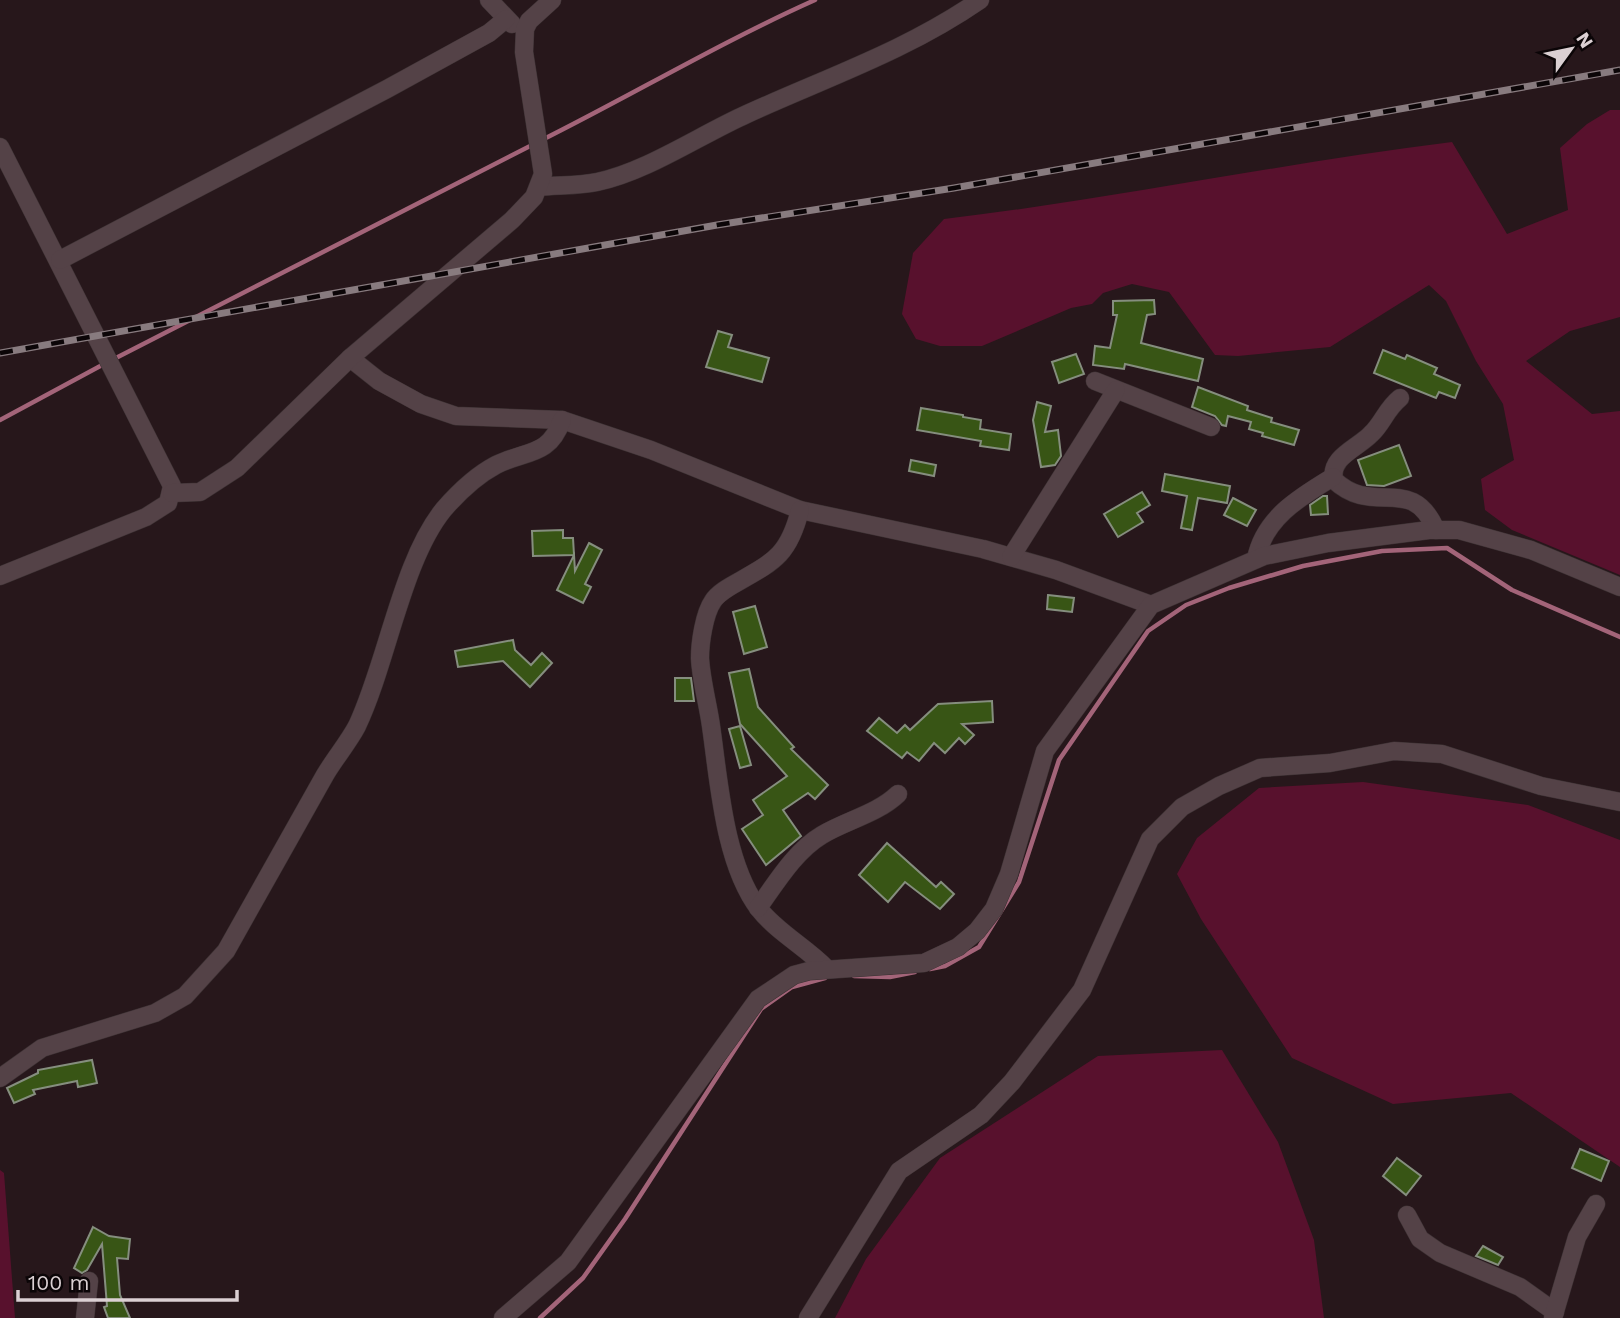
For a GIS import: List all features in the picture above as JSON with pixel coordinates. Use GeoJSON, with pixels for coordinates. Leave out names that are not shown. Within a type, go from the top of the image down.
{"type":"FeatureCollection","features":[{"type":"Feature","properties":{"kind":"street"},"geometry":{"type":"LineString","coordinates":[[489,0],[506,19],[525,29]]}},
{"type":"Feature","properties":{"kind":"street"},"geometry":{"type":"LineString","coordinates":[[172,493],[200,492],[237,468],[350,358],[512,220],[534,197],[543,174],[526,78],[525,29],[537,11],[551,0]]}},
{"type":"Feature","properties":{"kind":"street"},"geometry":{"type":"LineString","coordinates":[[539,187],[598,182],[641,166],[745,114],[890,54],[980,0]]}},
{"type":"Feature","properties":{"kind":"street"},"geometry":{"type":"LineString","coordinates":[[60,260],[387,89],[489,33],[506,19]]}},
{"type":"Feature","properties":{"kind":"street"},"geometry":{"type":"LineString","coordinates":[[0,147],[169,476],[172,493],[163,508],[146,517],[0,576]]}},
{"type":"Feature","properties":{"kind":"street"},"geometry":{"type":"LineString","coordinates":[[350,358],[379,381],[421,404],[456,416],[562,420],[651,450],[800,510],[1011,557],[1151,605]]}},
{"type":"Feature","properties":{"kind":"street"},"geometry":{"type":"LineString","coordinates":[[1095,381],[1211,427]]}},
{"type":"Feature","properties":{"kind":"street"},"geometry":{"type":"LineString","coordinates":[[1011,557],[1116,390]]}},
{"type":"Feature","properties":{"kind":"street"},"geometry":{"type":"LineString","coordinates":[[1256,559],[1259,545],[1276,517],[1333,477],[1337,462],[1374,432],[1390,406],[1400,398]]}},
{"type":"Feature","properties":{"kind":"street"},"geometry":{"type":"LineString","coordinates":[[0,1078],[42,1048],[155,1013],[185,996],[207,975],[226,951],[331,765],[356,727],[433,523],[480,475],[498,464],[529,455],[546,445],[556,437],[562,420]]}},
{"type":"Feature","properties":{"kind":"street"},"geometry":{"type":"LineString","coordinates":[[1333,477],[1342,488],[1360,498],[1410,498],[1428,512],[1436,530]]}},
{"type":"Feature","properties":{"kind":"street"},"geometry":{"type":"LineString","coordinates":[[800,510],[792,538],[780,556],[770,565],[725,589],[712,602],[700,657],[712,728],[716,782],[736,862],[758,908],[781,932],[827,969]]}},
{"type":"Feature","properties":{"kind":"street"},"geometry":{"type":"LineString","coordinates":[[503,1318],[569,1262],[758,999],[794,975],[827,969],[924,963],[958,947],[977,931],[994,909],[1009,874],[1045,751],[1151,605],[1256,559],[1328,543],[1436,530],[1459,530],[1531,550],[1620,587]]}},
{"type":"Feature","properties":{"kind":"street"},"geometry":{"type":"LineString","coordinates":[[808,1318],[900,1171],[981,1115],[1012,1082],[1082,990],[1150,839],[1182,807],[1219,786],[1260,768],[1331,764],[1394,751],[1442,754],[1541,786],[1620,802]]}},
{"type":"Feature","properties":{"kind":"street"},"geometry":{"type":"LineString","coordinates":[[758,908],[782,873],[821,836],[879,808],[898,794]]}},
{"type":"Feature","properties":{"kind":"street"},"geometry":{"type":"LineString","coordinates":[[1407,1215],[1420,1239],[1440,1254],[1520,1287],[1554,1315],[1577,1237],[1596,1204]]}},
{"type":"Feature","properties":{"kind":"street"},"geometry":{"type":"LineString","coordinates":[[85,1318],[89,1281]]}},
{"type":"Feature","properties":{"kind":"shaded area"},"geometry":{"type":"Polygon","coordinates":[[[1610,110],[1620,110],[1620,317],[1570,331],[1526,361],[1592,414],[1620,411],[1620,575],[1512,530],[1485,510],[1481,479],[1514,460],[1503,404],[1476,361],[1446,301],[1429,285],[1330,347],[1238,356],[1215,355],[1169,292],[1132,284],[1103,293],[1092,304],[1071,308],[982,346],[940,346],[916,339],[902,314],[913,253],[944,219],[1452,142],[1507,234],[1568,210],[1560,148],[1587,124],[1610,110]]]}},
{"type":"Feature","properties":{"kind":"shaded area"},"geometry":{"type":"Polygon","coordinates":[[[1363,782],[1528,805],[1620,840],[1620,1167],[1511,1093],[1393,1104],[1292,1058],[1201,919],[1177,874],[1197,838],[1259,788],[1363,782]]]}},
{"type":"Feature","properties":{"kind":"shaded area"},"geometry":{"type":"Polygon","coordinates":[[[1222,1050],[1278,1142],[1314,1240],[1324,1318],[835,1318],[866,1259],[940,1158],[1098,1056],[1222,1050]]]}},
{"type":"Feature","properties":{"kind":"shaded area"},"geometry":{"type":"Polygon","coordinates":[[[0,1170],[4,1173],[15,1318],[0,1318],[0,1170]]]}},
{"type":"Feature","properties":{"kind":"building"},"geometry":{"type":"Polygon","coordinates":[[[1154,300],[1155,314],[1147,315],[1141,343],[1203,359],[1198,381],[1125,364],[1124,369],[1093,365],[1095,346],[1110,348],[1117,315],[1113,315],[1113,301],[1154,300]]]}},
{"type":"Feature","properties":{"kind":"building"},"geometry":{"type":"Polygon","coordinates":[[[718,331],[732,335],[728,347],[769,358],[762,382],[706,367],[718,331]]]}},
{"type":"Feature","properties":{"kind":"building"},"geometry":{"type":"Polygon","coordinates":[[[1383,350],[1405,359],[1407,355],[1437,368],[1434,374],[1460,385],[1455,398],[1439,392],[1436,398],[1374,373],[1383,350]]]}},
{"type":"Feature","properties":{"kind":"building"},"geometry":{"type":"Polygon","coordinates":[[[1076,354],[1084,374],[1059,383],[1052,362],[1076,354]]]}},
{"type":"Feature","properties":{"kind":"building"},"geometry":{"type":"Polygon","coordinates":[[[1198,387],[1248,406],[1247,410],[1272,418],[1271,422],[1299,430],[1294,445],[1262,436],[1263,433],[1249,429],[1251,422],[1228,416],[1226,426],[1222,425],[1215,416],[1192,407],[1198,387]]]}},
{"type":"Feature","properties":{"kind":"building"},"geometry":{"type":"Polygon","coordinates":[[[1037,402],[1051,406],[1045,432],[1058,430],[1061,456],[1055,465],[1041,467],[1033,420],[1037,402]]]}},
{"type":"Feature","properties":{"kind":"building"},"geometry":{"type":"Polygon","coordinates":[[[921,408],[981,420],[980,429],[1011,434],[1009,450],[980,446],[981,441],[917,430],[921,408]]]}},
{"type":"Feature","properties":{"kind":"building"},"geometry":{"type":"Polygon","coordinates":[[[1399,445],[1411,476],[1384,486],[1367,485],[1358,460],[1399,445]]]}},
{"type":"Feature","properties":{"kind":"building"},"geometry":{"type":"Polygon","coordinates":[[[911,460],[936,465],[934,476],[909,471],[911,460]]]}},
{"type":"Feature","properties":{"kind":"building"},"geometry":{"type":"Polygon","coordinates":[[[1165,474],[1230,486],[1227,503],[1198,498],[1192,530],[1181,528],[1187,496],[1162,491],[1165,474]]]}},
{"type":"Feature","properties":{"kind":"building"},"geometry":{"type":"Polygon","coordinates":[[[1142,492],[1150,505],[1137,513],[1143,522],[1118,537],[1104,514],[1142,492]]]}},
{"type":"Feature","properties":{"kind":"building"},"geometry":{"type":"Polygon","coordinates":[[[1327,496],[1328,514],[1311,515],[1310,505],[1327,496]]]}},
{"type":"Feature","properties":{"kind":"building"},"geometry":{"type":"Polygon","coordinates":[[[1233,498],[1256,510],[1247,526],[1224,515],[1233,498]]]}},
{"type":"Feature","properties":{"kind":"building"},"geometry":{"type":"Polygon","coordinates":[[[563,530],[563,538],[573,538],[574,555],[533,556],[532,531],[563,530]]]}},
{"type":"Feature","properties":{"kind":"building"},"geometry":{"type":"Polygon","coordinates":[[[589,543],[602,550],[585,584],[591,587],[583,603],[557,590],[574,555],[575,571],[589,543]]]}},
{"type":"Feature","properties":{"kind":"building"},"geometry":{"type":"Polygon","coordinates":[[[1048,595],[1074,598],[1072,612],[1047,609],[1048,595]]]}},
{"type":"Feature","properties":{"kind":"building"},"geometry":{"type":"Polygon","coordinates":[[[755,606],[767,647],[744,654],[733,612],[755,606]]]}},
{"type":"Feature","properties":{"kind":"building"},"geometry":{"type":"Polygon","coordinates":[[[513,640],[515,650],[531,665],[542,653],[552,663],[530,687],[503,661],[458,667],[455,651],[513,640]]]}},
{"type":"Feature","properties":{"kind":"building"},"geometry":{"type":"Polygon","coordinates":[[[749,669],[758,707],[794,747],[791,749],[828,785],[815,799],[808,793],[783,810],[801,836],[766,865],[742,829],[763,815],[753,800],[787,776],[740,724],[729,673],[749,669]]]}},
{"type":"Feature","properties":{"kind":"building"},"geometry":{"type":"Polygon","coordinates":[[[675,678],[691,678],[694,701],[675,701],[675,678]]]}},
{"type":"Feature","properties":{"kind":"building"},"geometry":{"type":"Polygon","coordinates":[[[992,701],[993,722],[962,724],[974,735],[965,744],[959,738],[945,753],[934,743],[919,761],[907,752],[902,758],[867,731],[879,718],[897,733],[905,725],[910,730],[938,704],[992,701]]]}},
{"type":"Feature","properties":{"kind":"building"},"geometry":{"type":"Polygon","coordinates":[[[740,726],[751,765],[740,768],[729,729],[740,726]]]}},
{"type":"Feature","properties":{"kind":"building"},"geometry":{"type":"Polygon","coordinates":[[[887,843],[936,887],[941,882],[954,894],[940,909],[905,882],[888,902],[859,875],[887,843]]]}},
{"type":"Feature","properties":{"kind":"building"},"geometry":{"type":"Polygon","coordinates":[[[92,1060],[97,1083],[78,1087],[77,1081],[33,1090],[35,1094],[14,1103],[7,1088],[38,1073],[38,1070],[92,1060]]]}},
{"type":"Feature","properties":{"kind":"building"},"geometry":{"type":"Polygon","coordinates":[[[1580,1149],[1609,1161],[1601,1181],[1572,1168],[1580,1149]]]}},
{"type":"Feature","properties":{"kind":"building"},"geometry":{"type":"Polygon","coordinates":[[[1397,1158],[1421,1176],[1406,1195],[1383,1176],[1397,1158]]]}},
{"type":"Feature","properties":{"kind":"building"},"geometry":{"type":"Polygon","coordinates":[[[93,1227],[109,1236],[130,1239],[128,1259],[117,1258],[120,1295],[130,1318],[108,1318],[104,1307],[107,1306],[102,1244],[87,1270],[82,1273],[74,1268],[93,1227]]]}},
{"type":"Feature","properties":{"kind":"building"},"geometry":{"type":"Polygon","coordinates":[[[1483,1246],[1503,1257],[1498,1265],[1476,1256],[1483,1246]]]}},
{"type":"Feature","properties":{"kind":"waterway"},"geometry":{"type":"LineString","coordinates":[[542,140],[746,33],[815,0]]}},
{"type":"Feature","properties":{"kind":"waterway"},"geometry":{"type":"LineString","coordinates":[[112,360],[534,144]]}},
{"type":"Feature","properties":{"kind":"waterway"},"geometry":{"type":"LineString","coordinates":[[0,420],[104,364]]}},
{"type":"Feature","properties":{"kind":"waterway"},"geometry":{"type":"LineString","coordinates":[[930,969],[945,966],[979,947],[1019,882],[1059,760],[1148,631],[1186,605],[1229,588],[1303,566],[1382,551],[1447,548],[1512,590],[1620,637]]}},
{"type":"Feature","properties":{"kind":"waterway"},"geometry":{"type":"LineString","coordinates":[[854,976],[890,977],[915,972]]}},
{"type":"Feature","properties":{"kind":"waterway"},"geometry":{"type":"LineString","coordinates":[[540,1318],[583,1278],[625,1219],[761,1009],[792,987],[825,978]]}},
{"type":"Feature","properties":{"kind":"railway"},"geometry":{"type":"LineString","coordinates":[[0,353],[717,225],[954,188],[1620,70]]}}]}
